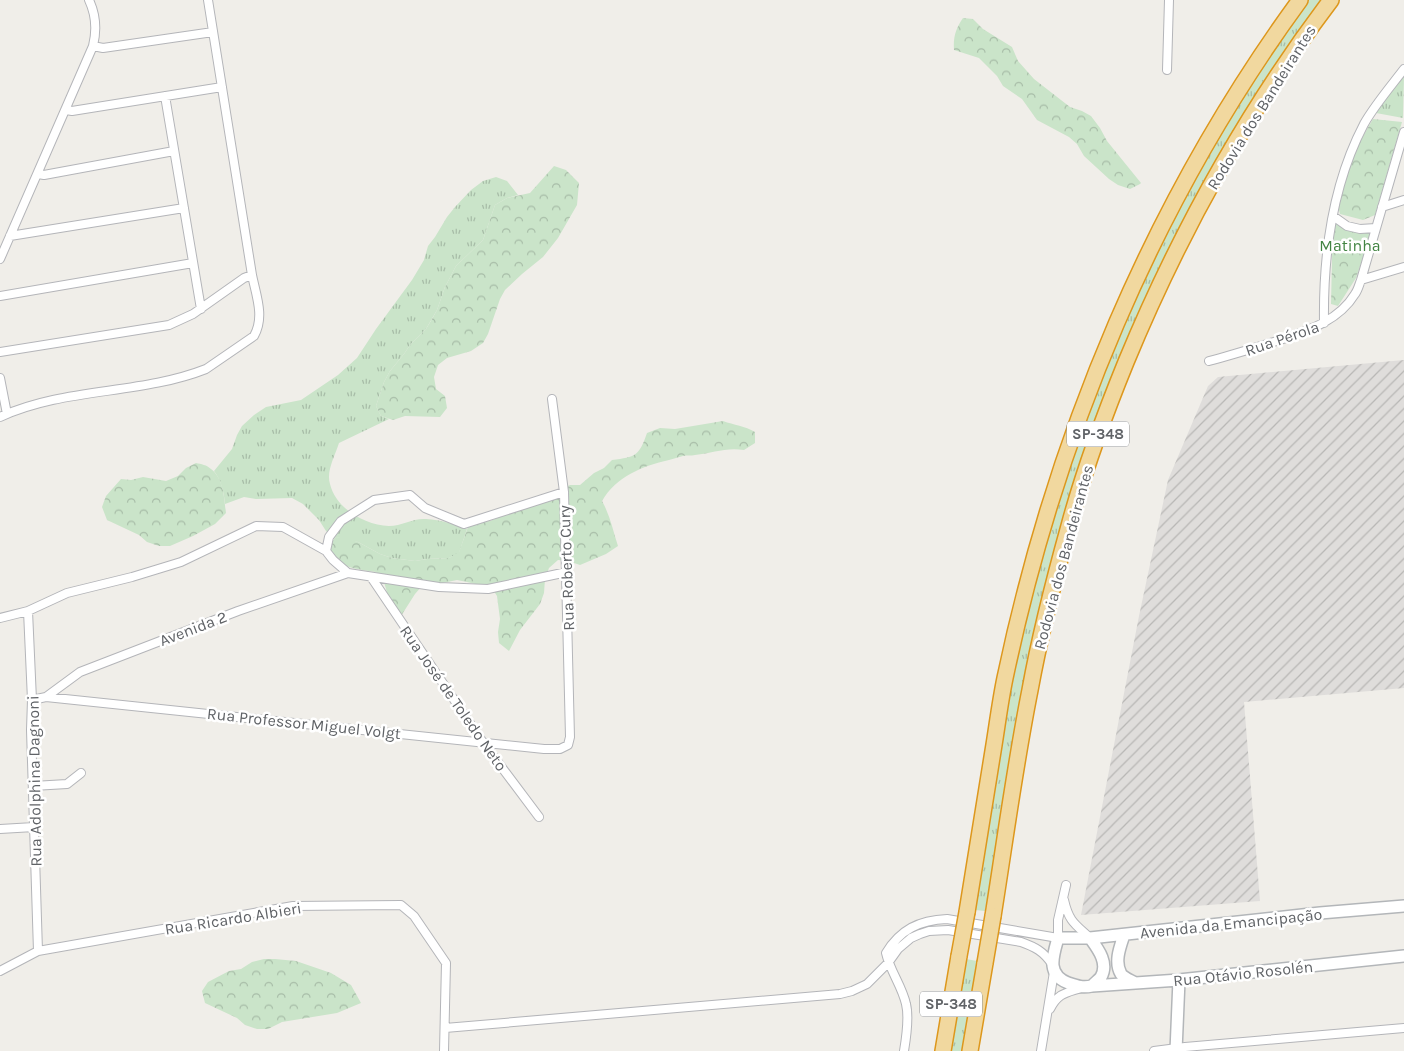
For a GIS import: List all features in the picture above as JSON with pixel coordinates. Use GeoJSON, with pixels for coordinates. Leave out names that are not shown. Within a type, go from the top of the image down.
{"type":"FeatureCollection","features":[{"type":"Feature","properties":{"kind":"highway","name":"Rodovia dos Bandeirantes"},"geometry":{"type":"LineString","coordinates":[[943,1051],[1005,680],[1047,512],[1081,411],[1135,280],[1181,191],[1228,108],[1300,0]]}},
{"type":"Feature","properties":{"kind":"highway","name":"Rodovia dos Bandeirantes"},"geometry":{"type":"LineString","coordinates":[[970,1051],[1024,719],[1046,616],[1069,526],[1099,431],[1149,308],[1207,193],[1229,153],[1272,84],[1331,0]]}},
{"type":"Feature","properties":{"kind":"street"},"geometry":{"type":"LineString","coordinates":[[0,259],[93,46],[96,24],[89,0]]}},
{"type":"Feature","properties":{"kind":"street"},"geometry":{"type":"LineString","coordinates":[[0,378],[3,415],[27,406],[74,396],[142,386],[197,373],[206,369],[254,336],[258,329],[260,316],[208,0]]}},
{"type":"Feature","properties":{"kind":"street"},"geometry":{"type":"LineString","coordinates":[[1167,70],[1168,0]]}},
{"type":"Feature","properties":{"kind":"street"},"geometry":{"type":"LineString","coordinates":[[93,46],[103,48],[213,32]]}},
{"type":"Feature","properties":{"kind":"street"},"geometry":{"type":"LineString","coordinates":[[1324,323],[1327,254],[1339,184],[1365,123],[1404,69]]}},
{"type":"Feature","properties":{"kind":"street"},"geometry":{"type":"LineString","coordinates":[[66,110],[72,111],[222,88]]}},
{"type":"Feature","properties":{"kind":"street"},"geometry":{"type":"LineString","coordinates":[[165,96],[201,309]]}},
{"type":"Feature","properties":{"kind":"street","name":"Rua Pérola"},"geometry":{"type":"LineString","coordinates":[[1209,361],[1306,331],[1324,323],[1345,306],[1355,294],[1361,280],[1404,132]]}},
{"type":"Feature","properties":{"kind":"street"},"geometry":{"type":"LineString","coordinates":[[38,174],[44,175],[174,152]]}},
{"type":"Feature","properties":{"kind":"street"},"geometry":{"type":"LineString","coordinates":[[1382,207],[1404,200]]}},
{"type":"Feature","properties":{"kind":"street"},"geometry":{"type":"LineString","coordinates":[[10,236],[184,208]]}},
{"type":"Feature","properties":{"kind":"street"},"geometry":{"type":"LineString","coordinates":[[1333,216],[1347,226],[1360,229],[1376,228]]}},
{"type":"Feature","properties":{"kind":"street"},"geometry":{"type":"LineString","coordinates":[[0,296],[193,263]]}},
{"type":"Feature","properties":{"kind":"street"},"geometry":{"type":"LineString","coordinates":[[1361,280],[1404,267]]}},
{"type":"Feature","properties":{"kind":"street"},"geometry":{"type":"LineString","coordinates":[[0,352],[160,327],[184,319],[244,278],[252,275]]}},
{"type":"Feature","properties":{"kind":"street","name":"Rua Roberto Cury"},"geometry":{"type":"LineString","coordinates":[[552,399],[564,492],[570,737]]}},
{"type":"Feature","properties":{"kind":"street"},"geometry":{"type":"LineString","coordinates":[[326,551],[329,537],[341,521],[374,500],[410,495],[425,508],[464,524],[564,492]]}},
{"type":"Feature","properties":{"kind":"street"},"geometry":{"type":"LineString","coordinates":[[0,618],[28,611],[67,593],[182,562],[256,526],[283,528],[326,551],[348,573],[439,587],[488,589],[567,572]]}},
{"type":"Feature","properties":{"kind":"street","name":"Avenida 2"},"geometry":{"type":"LineString","coordinates":[[46,697],[80,672],[238,611],[348,573]]}},
{"type":"Feature","properties":{"kind":"street","name":"Rua José de Toledo Neto"},"geometry":{"type":"LineString","coordinates":[[371,576],[482,741],[539,817]]}},
{"type":"Feature","properties":{"kind":"street","name":"Rua Adolphina Dagnoni"},"geometry":{"type":"LineString","coordinates":[[28,611],[38,951]]}},
{"type":"Feature","properties":{"kind":"street","name":"Rua Professor Miguel Volgt"},"geometry":{"type":"LineString","coordinates":[[32,700],[46,697],[482,741],[544,749],[560,749],[568,745],[570,737]]}},
{"type":"Feature","properties":{"kind":"street"},"geometry":{"type":"LineString","coordinates":[[32,786],[67,784],[80,773]]}},
{"type":"Feature","properties":{"kind":"street"},"geometry":{"type":"LineString","coordinates":[[0,829],[34,827]]}},
{"type":"Feature","properties":{"kind":"street"},"geometry":{"type":"LineString","coordinates":[[1040,1051],[1058,938],[1058,920],[1066,885]]}},
{"type":"Feature","properties":{"kind":"street"},"geometry":{"type":"LineString","coordinates":[[1047,1015],[1055,999],[1062,994],[1087,987],[1100,977],[1103,970],[1104,963],[1098,949],[1067,913],[1064,898]]}},
{"type":"Feature","properties":{"kind":"street","name":"Rua Ricardo Albieri"},"geometry":{"type":"LineString","coordinates":[[0,971],[38,951],[293,906],[401,905],[414,916],[446,963],[444,1051]]}},
{"type":"Feature","properties":{"kind":"street","name":"Avenida da Emancipação"},"geometry":{"type":"LineString","coordinates":[[1058,938],[1124,935],[1320,913],[1404,906]]}},
{"type":"Feature","properties":{"kind":"street"},"geometry":{"type":"LineString","coordinates":[[904,1051],[907,1006],[888,963],[886,953],[893,941],[899,936],[919,924],[946,919],[1058,938]]}},
{"type":"Feature","properties":{"kind":"street"},"geometry":{"type":"LineString","coordinates":[[445,1028],[840,994],[867,984],[888,963],[898,949],[911,938],[929,931],[948,930],[1021,942],[1045,954],[1053,968],[1065,982],[1087,987]]}},
{"type":"Feature","properties":{"kind":"street"},"geometry":{"type":"LineString","coordinates":[[1124,935],[1119,951],[1118,966],[1122,976],[1135,983]]}},
{"type":"Feature","properties":{"kind":"street","name":"Rua Otávio Rosolén"},"geometry":{"type":"LineString","coordinates":[[1087,987],[1179,980],[1404,956]]}},
{"type":"Feature","properties":{"kind":"street"},"geometry":{"type":"LineString","coordinates":[[1176,1050],[1179,980]]}},
{"type":"Feature","properties":{"kind":"street"},"geometry":{"type":"LineString","coordinates":[[1154,1051],[1404,1028]]}},
{"type":"Feature","properties":{"kind":"shaded area"},"geometry":{"type":"Polygon","coordinates":[[[1404,360],[1404,688],[1244,702],[1260,901],[1081,915],[1139,616],[1168,480],[1208,386],[1218,377],[1404,360]]]}},
{"type":"Feature","properties":{"kind":"green space"},"geometry":{"type":"Polygon","coordinates":[[[1308,0],[1323,0],[1125,347],[1020,709],[985,911],[975,910],[1008,705],[1021,642],[1044,548],[1078,437],[1143,277],[1204,161],[1274,48],[1308,0]]]}},
{"type":"Feature","properties":{"kind":"green space"},"geometry":{"type":"Polygon","coordinates":[[[963,18],[973,19],[983,29],[1012,47],[1018,61],[1034,79],[1070,107],[1091,116],[1107,141],[1141,183],[1130,189],[1118,185],[1109,179],[1084,156],[1077,144],[1069,137],[1037,120],[1022,99],[1003,86],[997,76],[979,58],[954,50],[955,33],[963,18]]]}},
{"type":"Feature","properties":{"kind":"green space"},"geometry":{"type":"Polygon","coordinates":[[[1404,75],[1403,118],[1376,113],[1404,75]]]}},
{"type":"Feature","properties":{"kind":"green space"},"geometry":{"type":"Polygon","coordinates":[[[1373,119],[1402,122],[1375,215],[1363,220],[1340,214],[1338,202],[1347,170],[1373,119]]]}},
{"type":"Feature","properties":{"kind":"green space"},"geometry":{"type":"Polygon","coordinates":[[[554,166],[566,170],[579,183],[577,205],[558,238],[543,257],[505,290],[483,343],[471,351],[447,358],[438,365],[434,377],[436,389],[445,396],[447,408],[440,417],[405,416],[393,420],[381,416],[376,406],[384,382],[410,345],[426,329],[437,310],[445,287],[456,266],[483,240],[495,205],[507,198],[530,193],[554,166]]]}},
{"type":"Feature","properties":{"kind":"green space"},"geometry":{"type":"Polygon","coordinates":[[[496,177],[507,181],[518,195],[507,198],[495,205],[483,240],[456,266],[445,287],[437,310],[426,329],[410,345],[390,371],[376,406],[381,416],[389,419],[339,443],[329,474],[333,493],[338,501],[353,514],[370,523],[389,526],[426,519],[447,522],[467,529],[459,553],[449,558],[415,561],[392,558],[380,554],[358,542],[336,537],[334,539],[303,504],[292,498],[256,499],[244,497],[225,504],[222,486],[214,471],[232,449],[242,426],[266,407],[301,400],[338,375],[357,358],[412,280],[424,260],[428,246],[447,217],[471,190],[483,181],[496,177]]]}},
{"type":"Feature","properties":{"kind":"green space","name":"Matinha"},"geometry":{"type":"Polygon","coordinates":[[[1333,216],[1347,226],[1376,228],[1368,243],[1356,278],[1338,306],[1331,304],[1333,216]]]}},
{"type":"Feature","properties":{"kind":"green space"},"geometry":{"type":"Polygon","coordinates":[[[723,421],[755,432],[755,443],[744,450],[725,450],[659,462],[640,469],[622,479],[602,501],[618,546],[606,554],[580,565],[558,560],[549,568],[540,604],[520,630],[509,651],[499,643],[500,619],[497,596],[490,585],[479,585],[457,580],[422,586],[401,616],[388,596],[384,582],[376,572],[344,565],[327,555],[328,545],[336,537],[358,542],[392,558],[415,561],[449,558],[459,552],[468,527],[479,522],[490,521],[525,507],[570,485],[580,485],[612,460],[636,454],[642,446],[647,433],[660,428],[675,429],[723,421]]]}},
{"type":"Feature","properties":{"kind":"green space"},"geometry":{"type":"Polygon","coordinates":[[[196,463],[209,468],[219,478],[221,483],[226,513],[215,524],[170,546],[159,546],[147,542],[139,535],[107,520],[102,507],[106,496],[121,479],[131,480],[143,477],[166,481],[178,476],[186,468],[196,463]]]}},
{"type":"Feature","properties":{"kind":"green space"},"geometry":{"type":"Polygon","coordinates":[[[264,959],[296,961],[331,973],[351,985],[361,1003],[337,1013],[282,1022],[268,1029],[257,1029],[245,1025],[237,1018],[205,1003],[202,991],[208,982],[229,971],[241,969],[252,962],[264,959]]]}},
{"type":"Feature","properties":{"kind":"green space"},"geometry":{"type":"Polygon","coordinates":[[[966,959],[977,961],[962,1051],[951,1051],[966,959]]]}}]}
